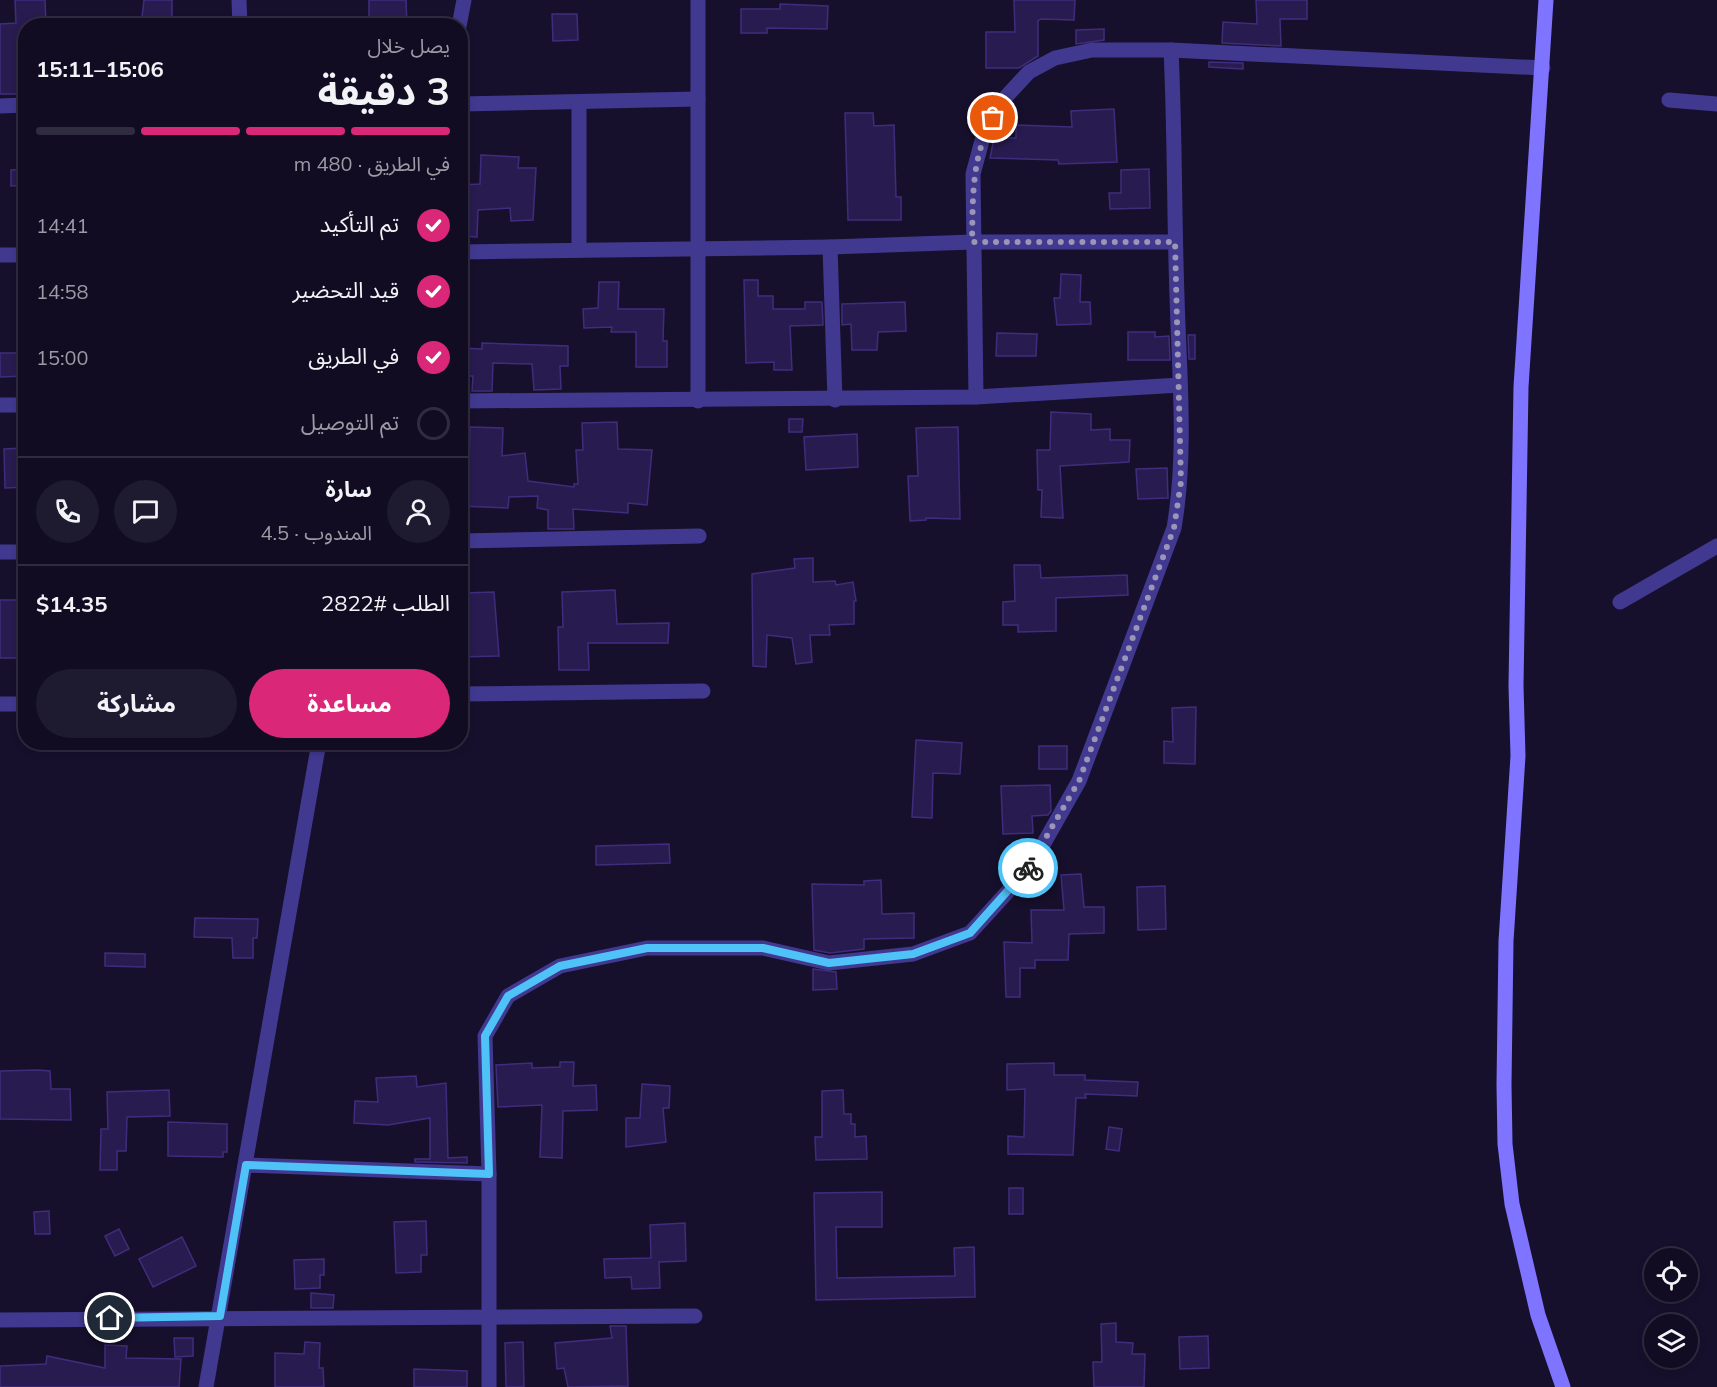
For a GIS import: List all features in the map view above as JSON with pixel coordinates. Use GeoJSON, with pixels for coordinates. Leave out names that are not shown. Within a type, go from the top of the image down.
{"type":"FeatureCollection","features":[{"type":"Feature","properties":{"kind":"street"},"geometry":{"type":"LineString","coordinates":[[239,0],[240,18]]}},
{"type":"Feature","properties":{"kind":"street"},"geometry":{"type":"LineString","coordinates":[[461,18],[464,0]]}},
{"type":"Feature","properties":{"kind":"street"},"geometry":{"type":"LineString","coordinates":[[698,0],[698,401]]}},
{"type":"Feature","properties":{"kind":"street"},"geometry":{"type":"LineString","coordinates":[[1546,0],[1521,387],[1516,686],[1518,756],[1506,941],[1505,1132],[1512,1204],[1538,1315],[1563,1387]]}},
{"type":"Feature","properties":{"kind":"street"},"geometry":{"type":"LineString","coordinates":[[976,397],[972,242],[973,174],[983,137],[1003,100],[1029,72],[1055,58],[1092,50],[1171,50],[1543,68]]}},
{"type":"Feature","properties":{"kind":"street"},"geometry":{"type":"LineString","coordinates":[[489,1387],[489,1174],[485,1036],[508,996],[560,966],[647,948],[763,948],[829,963],[913,954],[970,933],[1031,866],[1079,781],[1174,528],[1181,482],[1171,50]]}},
{"type":"Feature","properties":{"kind":"street"},"geometry":{"type":"LineString","coordinates":[[468,104],[698,99]]}},
{"type":"Feature","properties":{"kind":"street"},"geometry":{"type":"LineString","coordinates":[[1669,100],[1717,104]]}},
{"type":"Feature","properties":{"kind":"street"},"geometry":{"type":"LineString","coordinates":[[579,102],[579,250]]}},
{"type":"Feature","properties":{"kind":"street"},"geometry":{"type":"LineString","coordinates":[[0,106],[18,105]]}},
{"type":"Feature","properties":{"kind":"street"},"geometry":{"type":"LineString","coordinates":[[468,252],[697,250],[972,242],[1175,242]]}},
{"type":"Feature","properties":{"kind":"street"},"geometry":{"type":"LineString","coordinates":[[830,247],[835,400]]}},
{"type":"Feature","properties":{"kind":"street"},"geometry":{"type":"LineString","coordinates":[[0,255],[18,255]]}},
{"type":"Feature","properties":{"kind":"street"},"geometry":{"type":"LineString","coordinates":[[468,401],[835,400],[976,397],[1180,385]]}},
{"type":"Feature","properties":{"kind":"street"},"geometry":{"type":"LineString","coordinates":[[0,405],[18,405]]}},
{"type":"Feature","properties":{"kind":"street"},"geometry":{"type":"LineString","coordinates":[[468,541],[699,536]]}},
{"type":"Feature","properties":{"kind":"street"},"geometry":{"type":"LineString","coordinates":[[1620,602],[1717,546]]}},
{"type":"Feature","properties":{"kind":"street"},"geometry":{"type":"LineString","coordinates":[[0,552],[18,552]]}},
{"type":"Feature","properties":{"kind":"street"},"geometry":{"type":"LineString","coordinates":[[468,694],[703,690]]}},
{"type":"Feature","properties":{"kind":"street"},"geometry":{"type":"LineString","coordinates":[[0,704],[18,704]]}},
{"type":"Feature","properties":{"kind":"street"},"geometry":{"type":"LineString","coordinates":[[206,1387],[318,750]]}},
{"type":"Feature","properties":{"kind":"street"},"geometry":{"type":"LineString","coordinates":[[246,1165],[489,1174]]}},
{"type":"Feature","properties":{"kind":"street"},"geometry":{"type":"LineString","coordinates":[[0,1320],[220,1316],[695,1316]]}},
{"type":"Feature","properties":{"kind":"building"},"geometry":{"type":"Polygon","coordinates":[[[15,0],[45,0],[46,18],[18,18],[18,94],[0,94],[0,24],[16,23],[15,0]]]}},
{"type":"Feature","properties":{"kind":"building"},"geometry":{"type":"Polygon","coordinates":[[[144,0],[172,0],[172,18],[142,18],[144,0]]]}},
{"type":"Feature","properties":{"kind":"building"},"geometry":{"type":"Polygon","coordinates":[[[369,0],[406,0],[407,18],[369,18],[369,0]]]}},
{"type":"Feature","properties":{"kind":"building"},"geometry":{"type":"Polygon","coordinates":[[[1014,0],[1075,0],[1074,20],[1041,19],[1038,21],[1038,56],[1019,68],[986,68],[986,32],[1015,32],[1014,0]]]}},
{"type":"Feature","properties":{"kind":"building"},"geometry":{"type":"Polygon","coordinates":[[[1256,0],[1307,0],[1307,19],[1280,19],[1281,46],[1222,43],[1223,22],[1257,24],[1256,0]]]}},
{"type":"Feature","properties":{"kind":"building"},"geometry":{"type":"Polygon","coordinates":[[[780,4],[828,6],[827,29],[767,28],[767,33],[741,33],[741,9],[780,9],[780,4]]]}},
{"type":"Feature","properties":{"kind":"building"},"geometry":{"type":"Polygon","coordinates":[[[552,14],[577,14],[578,40],[553,41],[552,14]]]}},
{"type":"Feature","properties":{"kind":"building"},"geometry":{"type":"Polygon","coordinates":[[[1104,29],[1104,40],[1076,44],[1076,30],[1104,29]]]}},
{"type":"Feature","properties":{"kind":"building"},"geometry":{"type":"Polygon","coordinates":[[[1209,62],[1243,63],[1243,69],[1209,67],[1209,62]]]}},
{"type":"Feature","properties":{"kind":"building"},"geometry":{"type":"Polygon","coordinates":[[[1114,109],[1117,162],[1059,164],[1058,160],[990,158],[994,138],[1016,138],[1016,125],[1072,127],[1071,111],[1114,109]]]}},
{"type":"Feature","properties":{"kind":"building"},"geometry":{"type":"Polygon","coordinates":[[[845,113],[873,113],[874,126],[894,125],[896,197],[901,197],[901,220],[848,220],[845,113]]]}},
{"type":"Feature","properties":{"kind":"building"},"geometry":{"type":"Polygon","coordinates":[[[481,155],[519,157],[518,168],[536,168],[533,220],[511,221],[510,208],[478,210],[477,237],[468,236],[468,185],[480,184],[481,155]]]}},
{"type":"Feature","properties":{"kind":"building"},"geometry":{"type":"Polygon","coordinates":[[[1149,169],[1150,208],[1110,209],[1109,193],[1121,193],[1121,170],[1149,169]]]}},
{"type":"Feature","properties":{"kind":"building"},"geometry":{"type":"Polygon","coordinates":[[[11,170],[18,170],[18,186],[11,186],[11,170]]]}},
{"type":"Feature","properties":{"kind":"building"},"geometry":{"type":"Polygon","coordinates":[[[1061,274],[1081,275],[1080,302],[1090,302],[1091,324],[1057,325],[1054,298],[1060,298],[1061,274]]]}},
{"type":"Feature","properties":{"kind":"building"},"geometry":{"type":"Polygon","coordinates":[[[744,280],[758,280],[758,296],[773,296],[773,309],[805,309],[805,302],[822,302],[823,325],[790,326],[792,370],[774,370],[774,362],[746,363],[744,280]]]}},
{"type":"Feature","properties":{"kind":"building"},"geometry":{"type":"Polygon","coordinates":[[[599,282],[619,282],[618,309],[664,309],[663,341],[667,341],[667,367],[636,367],[636,332],[611,332],[612,327],[584,328],[583,309],[598,308],[599,282]]]}},
{"type":"Feature","properties":{"kind":"building"},"geometry":{"type":"Polygon","coordinates":[[[905,302],[906,331],[878,332],[877,350],[852,350],[851,324],[842,325],[842,304],[905,302]]]}},
{"type":"Feature","properties":{"kind":"building"},"geometry":{"type":"Polygon","coordinates":[[[1128,332],[1155,332],[1155,337],[1169,336],[1170,360],[1128,360],[1128,332]]]}},
{"type":"Feature","properties":{"kind":"building"},"geometry":{"type":"Polygon","coordinates":[[[997,333],[1037,334],[1036,356],[996,356],[997,333]]]}},
{"type":"Feature","properties":{"kind":"building"},"geometry":{"type":"Polygon","coordinates":[[[1188,335],[1195,335],[1195,359],[1189,359],[1188,335]]]}},
{"type":"Feature","properties":{"kind":"building"},"geometry":{"type":"Polygon","coordinates":[[[482,343],[568,346],[568,366],[560,366],[561,389],[534,390],[532,364],[493,363],[492,391],[472,391],[473,376],[468,376],[468,348],[482,349],[482,343]]]}},
{"type":"Feature","properties":{"kind":"building"},"geometry":{"type":"Polygon","coordinates":[[[0,353],[18,353],[18,376],[0,377],[0,353]]]}},
{"type":"Feature","properties":{"kind":"building"},"geometry":{"type":"Polygon","coordinates":[[[1051,412],[1091,414],[1091,430],[1110,429],[1110,440],[1130,440],[1129,462],[1060,466],[1063,518],[1041,517],[1042,490],[1038,490],[1037,450],[1050,450],[1051,412]]]}},
{"type":"Feature","properties":{"kind":"building"},"geometry":{"type":"Polygon","coordinates":[[[789,419],[803,419],[802,432],[789,432],[789,419]]]}},
{"type":"Feature","properties":{"kind":"building"},"geometry":{"type":"Polygon","coordinates":[[[617,422],[618,449],[652,450],[647,505],[628,503],[628,513],[573,509],[574,529],[548,529],[548,510],[537,508],[538,496],[509,497],[508,508],[468,506],[470,427],[503,428],[502,456],[525,453],[528,481],[574,487],[574,484],[578,484],[576,450],[583,450],[582,423],[617,422]]]}},
{"type":"Feature","properties":{"kind":"building"},"geometry":{"type":"Polygon","coordinates":[[[958,427],[960,519],[926,518],[926,520],[910,521],[908,476],[918,476],[916,428],[958,427]]]}},
{"type":"Feature","properties":{"kind":"building"},"geometry":{"type":"Polygon","coordinates":[[[857,434],[858,467],[806,470],[804,437],[857,434]]]}},
{"type":"Feature","properties":{"kind":"building"},"geometry":{"type":"Polygon","coordinates":[[[18,448],[18,487],[5,488],[4,449],[18,448]]]}},
{"type":"Feature","properties":{"kind":"building"},"geometry":{"type":"Polygon","coordinates":[[[1167,468],[1168,498],[1138,499],[1136,469],[1167,468]]]}},
{"type":"Feature","properties":{"kind":"building"},"geometry":{"type":"Polygon","coordinates":[[[813,558],[813,582],[835,581],[836,585],[853,582],[856,601],[854,601],[854,624],[829,625],[830,635],[810,635],[812,662],[796,664],[792,638],[767,635],[766,667],[753,666],[752,574],[795,568],[794,559],[813,558]]]}},
{"type":"Feature","properties":{"kind":"building"},"geometry":{"type":"Polygon","coordinates":[[[1014,565],[1040,565],[1041,578],[1127,575],[1128,595],[1056,598],[1056,631],[1018,632],[1018,625],[1003,625],[1003,602],[1015,601],[1014,565]]]}},
{"type":"Feature","properties":{"kind":"building"},"geometry":{"type":"Polygon","coordinates":[[[615,590],[617,624],[669,623],[668,643],[588,643],[589,670],[559,670],[558,627],[563,627],[562,592],[615,590]]]}},
{"type":"Feature","properties":{"kind":"building"},"geometry":{"type":"Polygon","coordinates":[[[494,592],[499,656],[468,657],[468,593],[494,592]]]}},
{"type":"Feature","properties":{"kind":"building"},"geometry":{"type":"Polygon","coordinates":[[[0,600],[18,600],[18,658],[0,658],[0,600]]]}},
{"type":"Feature","properties":{"kind":"building"},"geometry":{"type":"Polygon","coordinates":[[[1196,707],[1195,764],[1164,763],[1164,741],[1173,742],[1172,708],[1196,707]]]}},
{"type":"Feature","properties":{"kind":"building"},"geometry":{"type":"Polygon","coordinates":[[[916,740],[962,743],[960,774],[933,773],[932,818],[912,817],[916,740]]]}},
{"type":"Feature","properties":{"kind":"building"},"geometry":{"type":"Polygon","coordinates":[[[1039,746],[1067,746],[1067,769],[1039,769],[1039,746]]]}},
{"type":"Feature","properties":{"kind":"building"},"geometry":{"type":"Polygon","coordinates":[[[1050,785],[1051,811],[1048,815],[1032,816],[1033,833],[1003,834],[1001,786],[1050,785]]]}},
{"type":"Feature","properties":{"kind":"building"},"geometry":{"type":"Polygon","coordinates":[[[669,844],[670,863],[596,865],[596,846],[669,844]]]}},
{"type":"Feature","properties":{"kind":"building"},"geometry":{"type":"Polygon","coordinates":[[[1081,874],[1084,907],[1104,907],[1104,933],[1069,934],[1068,960],[1035,960],[1035,968],[1020,968],[1020,997],[1006,997],[1004,942],[1032,943],[1031,910],[1064,910],[1061,875],[1081,874]]]}},
{"type":"Feature","properties":{"kind":"building"},"geometry":{"type":"Polygon","coordinates":[[[881,880],[882,914],[914,913],[914,938],[864,939],[864,949],[830,953],[814,950],[812,884],[864,885],[864,881],[881,880]]]}},
{"type":"Feature","properties":{"kind":"building"},"geometry":{"type":"Polygon","coordinates":[[[1165,886],[1166,929],[1138,930],[1137,887],[1165,886]]]}},
{"type":"Feature","properties":{"kind":"building"},"geometry":{"type":"Polygon","coordinates":[[[195,918],[258,919],[257,938],[253,938],[253,958],[233,958],[232,938],[194,937],[195,918]]]}},
{"type":"Feature","properties":{"kind":"building"},"geometry":{"type":"Polygon","coordinates":[[[105,953],[145,954],[145,967],[105,966],[105,953]]]}},
{"type":"Feature","properties":{"kind":"building"},"geometry":{"type":"Polygon","coordinates":[[[813,969],[836,972],[837,989],[813,990],[813,969]]]}},
{"type":"Feature","properties":{"kind":"building"},"geometry":{"type":"Polygon","coordinates":[[[560,1062],[574,1062],[573,1086],[596,1085],[597,1110],[563,1111],[562,1158],[540,1157],[542,1105],[498,1107],[496,1065],[532,1063],[532,1068],[560,1067],[560,1062]]]}},
{"type":"Feature","properties":{"kind":"building"},"geometry":{"type":"Polygon","coordinates":[[[1054,1063],[1054,1075],[1085,1075],[1085,1080],[1138,1082],[1137,1096],[1085,1094],[1086,1098],[1076,1098],[1073,1155],[1008,1154],[1008,1136],[1024,1137],[1025,1089],[1007,1090],[1007,1064],[1054,1063]]]}},
{"type":"Feature","properties":{"kind":"building"},"geometry":{"type":"Polygon","coordinates":[[[0,1071],[50,1071],[51,1089],[70,1089],[71,1120],[0,1119],[0,1071]]]}},
{"type":"Feature","properties":{"kind":"building"},"geometry":{"type":"Polygon","coordinates":[[[416,1076],[417,1087],[446,1083],[448,1158],[467,1157],[467,1163],[415,1162],[415,1159],[430,1159],[430,1118],[388,1125],[354,1123],[355,1101],[378,1102],[376,1078],[416,1076]]]}},
{"type":"Feature","properties":{"kind":"building"},"geometry":{"type":"Polygon","coordinates":[[[642,1084],[670,1086],[669,1108],[663,1108],[666,1142],[626,1147],[626,1118],[640,1118],[642,1084]]]}},
{"type":"Feature","properties":{"kind":"building"},"geometry":{"type":"Polygon","coordinates":[[[169,1090],[170,1116],[127,1117],[126,1151],[117,1151],[117,1170],[100,1170],[101,1129],[108,1129],[107,1092],[169,1090]]]}},
{"type":"Feature","properties":{"kind":"building"},"geometry":{"type":"Polygon","coordinates":[[[843,1090],[844,1114],[851,1114],[851,1124],[855,1124],[855,1137],[866,1136],[867,1159],[816,1160],[815,1137],[822,1137],[822,1091],[843,1090]]]}},
{"type":"Feature","properties":{"kind":"building"},"geometry":{"type":"Polygon","coordinates":[[[168,1122],[227,1124],[227,1152],[223,1152],[223,1157],[168,1156],[168,1122]]]}},
{"type":"Feature","properties":{"kind":"building"},"geometry":{"type":"Polygon","coordinates":[[[1109,1127],[1122,1129],[1119,1151],[1106,1149],[1109,1127]]]}},
{"type":"Feature","properties":{"kind":"building"},"geometry":{"type":"Polygon","coordinates":[[[1009,1188],[1023,1188],[1023,1214],[1009,1214],[1009,1188]]]}},
{"type":"Feature","properties":{"kind":"building"},"geometry":{"type":"Polygon","coordinates":[[[882,1192],[882,1227],[836,1227],[837,1278],[955,1276],[954,1248],[974,1247],[975,1297],[816,1300],[814,1193],[882,1192]]]}},
{"type":"Feature","properties":{"kind":"building"},"geometry":{"type":"Polygon","coordinates":[[[49,1211],[50,1234],[35,1234],[34,1212],[49,1211]]]}},
{"type":"Feature","properties":{"kind":"building"},"geometry":{"type":"Polygon","coordinates":[[[426,1221],[427,1255],[421,1255],[421,1272],[396,1273],[394,1222],[426,1221]]]}},
{"type":"Feature","properties":{"kind":"building"},"geometry":{"type":"Polygon","coordinates":[[[685,1223],[686,1261],[659,1262],[660,1288],[632,1289],[631,1277],[605,1278],[604,1259],[651,1258],[650,1225],[685,1223]]]}},
{"type":"Feature","properties":{"kind":"building"},"geometry":{"type":"Polygon","coordinates":[[[119,1229],[129,1249],[115,1256],[105,1236],[119,1229]]]}},
{"type":"Feature","properties":{"kind":"building"},"geometry":{"type":"Polygon","coordinates":[[[182,1237],[196,1266],[153,1287],[139,1259],[182,1237]]]}},
{"type":"Feature","properties":{"kind":"building"},"geometry":{"type":"Polygon","coordinates":[[[324,1259],[324,1275],[320,1275],[320,1288],[295,1289],[294,1260],[324,1259]]]}},
{"type":"Feature","properties":{"kind":"building"},"geometry":{"type":"Polygon","coordinates":[[[311,1293],[334,1295],[333,1308],[311,1308],[311,1293]]]}},
{"type":"Feature","properties":{"kind":"building"},"geometry":{"type":"Polygon","coordinates":[[[1116,1323],[1116,1342],[1133,1343],[1132,1354],[1145,1354],[1144,1387],[1094,1387],[1093,1362],[1102,1362],[1101,1324],[1116,1323]]]}},
{"type":"Feature","properties":{"kind":"building"},"geometry":{"type":"Polygon","coordinates":[[[610,1326],[626,1326],[628,1386],[568,1387],[564,1368],[557,1369],[555,1343],[612,1338],[610,1326]]]}},
{"type":"Feature","properties":{"kind":"building"},"geometry":{"type":"Polygon","coordinates":[[[1208,1336],[1209,1368],[1180,1369],[1179,1337],[1208,1336]]]}},
{"type":"Feature","properties":{"kind":"building"},"geometry":{"type":"Polygon","coordinates":[[[174,1338],[193,1338],[193,1356],[175,1357],[174,1338]]]}},
{"type":"Feature","properties":{"kind":"building"},"geometry":{"type":"Polygon","coordinates":[[[305,1342],[320,1343],[319,1368],[323,1368],[324,1387],[275,1387],[275,1353],[304,1354],[305,1342]]]}},
{"type":"Feature","properties":{"kind":"building"},"geometry":{"type":"Polygon","coordinates":[[[523,1342],[524,1387],[506,1387],[505,1343],[523,1342]]]}},
{"type":"Feature","properties":{"kind":"building"},"geometry":{"type":"Polygon","coordinates":[[[105,1345],[127,1346],[126,1358],[181,1359],[179,1387],[0,1387],[0,1366],[46,1364],[47,1356],[105,1368],[105,1345]]]}},
{"type":"Feature","properties":{"kind":"building"},"geometry":{"type":"Polygon","coordinates":[[[414,1369],[467,1371],[467,1387],[414,1387],[414,1369]]]}},
{"type":"Feature","properties":{"kind":"way so far"},"geometry":{"type":"LineString","coordinates":[[993,118],[983,137],[973,174],[972,242],[1175,242],[1181,482],[1174,528],[1079,781],[1028,868]]}},
{"type":"Feature","properties":{"kind":"route"},"geometry":{"type":"LineString","coordinates":[[110,1318],[220,1316],[246,1165],[489,1174],[485,1036],[508,996],[560,966],[647,948],[763,948],[829,963],[913,954],[970,933],[1028,868]]}}]}
